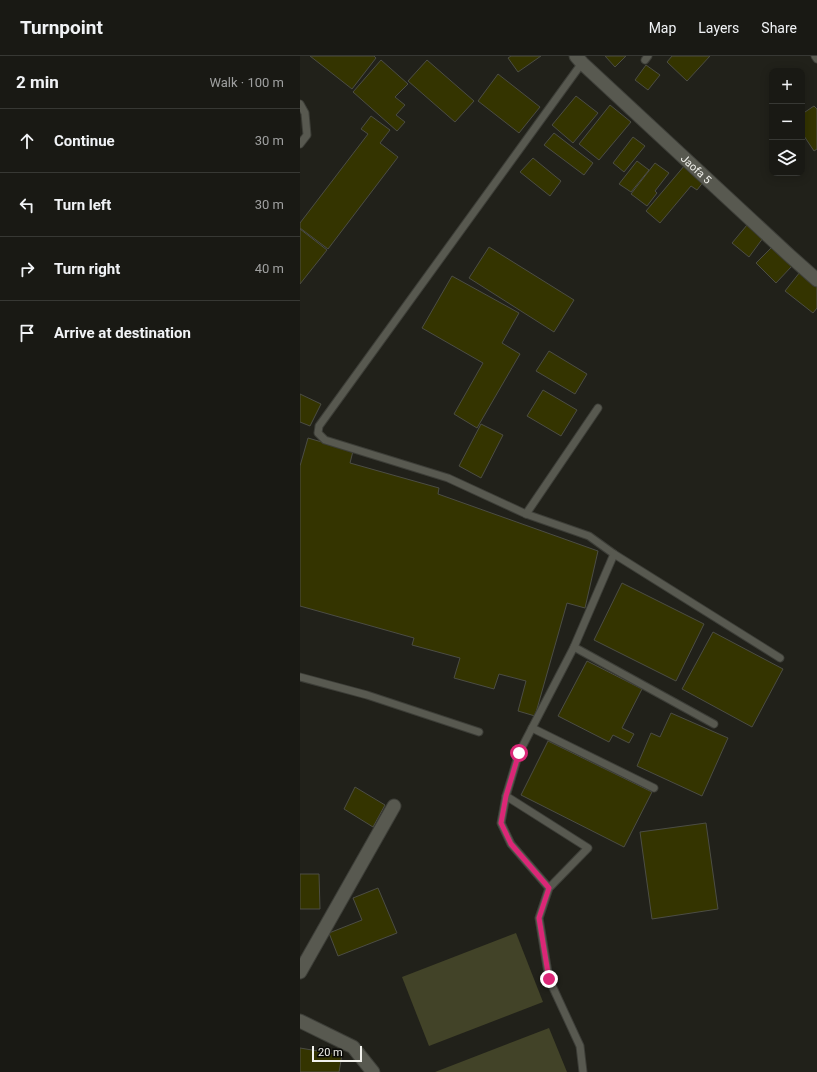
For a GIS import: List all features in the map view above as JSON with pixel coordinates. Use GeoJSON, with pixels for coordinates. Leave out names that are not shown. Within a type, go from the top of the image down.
{"type":"FeatureCollection","features":[{"type":"Feature","properties":{"kind":"street","name":"Jaofa 5"},"geometry":{"type":"LineString","coordinates":[[579,59],[784,251],[817,280]]}},
{"type":"Feature","properties":{"kind":"street"},"geometry":{"type":"LineString","coordinates":[[300,972],[394,806]]}},
{"type":"Feature","properties":{"kind":"street"},"geometry":{"type":"LineString","coordinates":[[300,1021],[353,1047],[373,1072]]}},
{"type":"Feature","properties":{"kind":"lane"},"geometry":{"type":"LineString","coordinates":[[579,59],[319,426],[318,434],[325,440],[448,478],[526,514],[589,536],[614,554],[780,658]]}},
{"type":"Feature","properties":{"kind":"lane"},"geometry":{"type":"LineString","coordinates":[[300,104],[305,113],[307,135],[300,144]]}},
{"type":"Feature","properties":{"kind":"lane"},"geometry":{"type":"LineString","coordinates":[[526,514],[598,408]]}},
{"type":"Feature","properties":{"kind":"lane"},"geometry":{"type":"LineString","coordinates":[[549,888],[511,844],[501,823],[506,796],[519,753],[574,647],[614,554]]}},
{"type":"Feature","properties":{"kind":"lane"},"geometry":{"type":"LineString","coordinates":[[574,647],[714,724]]}},
{"type":"Feature","properties":{"kind":"lane"},"geometry":{"type":"LineString","coordinates":[[300,677],[367,695],[479,732]]}},
{"type":"Feature","properties":{"kind":"lane"},"geometry":{"type":"LineString","coordinates":[[532,728],[654,788]]}},
{"type":"Feature","properties":{"kind":"lane"},"geometry":{"type":"LineString","coordinates":[[506,796],[588,848],[549,888],[539,918],[549,979],[580,1046],[583,1072]]}},
{"type":"Feature","properties":{"kind":"green space"},"geometry":{"type":"Polygon","coordinates":[[[516,933],[543,1002],[429,1046],[402,977],[516,933]]]}},
{"type":"Feature","properties":{"kind":"green space"},"geometry":{"type":"Polygon","coordinates":[[[549,1028],[567,1072],[435,1072],[549,1028]]]}},
{"type":"Feature","properties":{"kind":"building"},"geometry":{"type":"Polygon","coordinates":[[[310,56],[374,56],[376,58],[352,89],[310,56]]]}},
{"type":"Feature","properties":{"kind":"building"},"geometry":{"type":"Polygon","coordinates":[[[511,56],[541,56],[518,72],[508,58],[511,56]]]}},
{"type":"Feature","properties":{"kind":"building"},"geometry":{"type":"Polygon","coordinates":[[[605,56],[626,56],[615,67],[605,56]]]}},
{"type":"Feature","properties":{"kind":"building"},"geometry":{"type":"Polygon","coordinates":[[[672,56],[710,56],[687,81],[667,62],[672,56]]]}},
{"type":"Feature","properties":{"kind":"building"},"geometry":{"type":"Polygon","coordinates":[[[381,60],[408,84],[395,97],[405,105],[396,115],[405,122],[397,131],[353,92],[381,60]]]}},
{"type":"Feature","properties":{"kind":"building"},"geometry":{"type":"Polygon","coordinates":[[[427,60],[474,101],[455,122],[408,81],[427,60]]]}},
{"type":"Feature","properties":{"kind":"building"},"geometry":{"type":"Polygon","coordinates":[[[646,65],[660,75],[648,90],[635,80],[646,65]]]}},
{"type":"Feature","properties":{"kind":"building"},"geometry":{"type":"Polygon","coordinates":[[[498,74],[540,107],[519,133],[478,101],[498,74]]]}},
{"type":"Feature","properties":{"kind":"building"},"geometry":{"type":"Polygon","coordinates":[[[576,96],[598,113],[573,143],[552,125],[576,96]]]}},
{"type":"Feature","properties":{"kind":"building"},"geometry":{"type":"Polygon","coordinates":[[[610,105],[631,122],[599,160],[579,144],[610,105]]]}},
{"type":"Feature","properties":{"kind":"building"},"geometry":{"type":"Polygon","coordinates":[[[814,106],[817,109],[817,149],[814,151],[805,138],[805,112],[814,106]]]}},
{"type":"Feature","properties":{"kind":"building"},"geometry":{"type":"Polygon","coordinates":[[[371,116],[390,130],[380,143],[398,157],[328,249],[300,228],[300,223],[368,134],[361,129],[371,116]]]}},
{"type":"Feature","properties":{"kind":"building"},"geometry":{"type":"Polygon","coordinates":[[[554,133],[593,163],[584,175],[544,145],[554,133]]]}},
{"type":"Feature","properties":{"kind":"building"},"geometry":{"type":"Polygon","coordinates":[[[633,137],[645,146],[624,172],[613,163],[633,137]]]}},
{"type":"Feature","properties":{"kind":"building"},"geometry":{"type":"Polygon","coordinates":[[[533,158],[561,181],[550,196],[520,172],[533,158]]]}},
{"type":"Feature","properties":{"kind":"building"},"geometry":{"type":"Polygon","coordinates":[[[637,161],[649,170],[631,192],[619,184],[637,161]]]}},
{"type":"Feature","properties":{"kind":"building"},"geometry":{"type":"Polygon","coordinates":[[[655,163],[669,173],[655,191],[657,193],[647,206],[631,194],[655,163]]]}},
{"type":"Feature","properties":{"kind":"building"},"geometry":{"type":"Polygon","coordinates":[[[685,165],[704,181],[697,190],[691,186],[660,223],[646,211],[685,165]]]}},
{"type":"Feature","properties":{"kind":"building"},"geometry":{"type":"Polygon","coordinates":[[[747,225],[763,238],[749,257],[732,243],[747,225]]]}},
{"type":"Feature","properties":{"kind":"building"},"geometry":{"type":"Polygon","coordinates":[[[300,229],[327,250],[300,284],[300,229]]]}},
{"type":"Feature","properties":{"kind":"building"},"geometry":{"type":"Polygon","coordinates":[[[489,247],[574,300],[554,332],[469,278],[489,247]]]}},
{"type":"Feature","properties":{"kind":"building"},"geometry":{"type":"Polygon","coordinates":[[[772,247],[792,266],[776,283],[756,263],[772,247]]]}},
{"type":"Feature","properties":{"kind":"building"},"geometry":{"type":"Polygon","coordinates":[[[800,272],[817,286],[817,308],[813,313],[785,291],[800,272]]]}},
{"type":"Feature","properties":{"kind":"building"},"geometry":{"type":"Polygon","coordinates":[[[452,276],[519,313],[502,343],[520,354],[477,428],[454,414],[483,363],[422,328],[452,276]]]}},
{"type":"Feature","properties":{"kind":"building"},"geometry":{"type":"Polygon","coordinates":[[[549,351],[587,374],[575,394],[536,371],[549,351]]]}},
{"type":"Feature","properties":{"kind":"building"},"geometry":{"type":"Polygon","coordinates":[[[543,390],[577,410],[561,436],[527,416],[543,390]]]}},
{"type":"Feature","properties":{"kind":"building"},"geometry":{"type":"Polygon","coordinates":[[[300,394],[321,404],[310,426],[300,422],[300,394]]]}},
{"type":"Feature","properties":{"kind":"building"},"geometry":{"type":"Polygon","coordinates":[[[481,424],[503,435],[481,478],[459,466],[481,424]]]}},
{"type":"Feature","properties":{"kind":"building"},"geometry":{"type":"Polygon","coordinates":[[[308,438],[353,451],[350,463],[439,488],[438,494],[598,551],[585,608],[567,603],[535,716],[518,711],[526,681],[499,674],[494,689],[454,678],[460,658],[412,645],[414,638],[300,606],[300,466],[308,438]]]}},
{"type":"Feature","properties":{"kind":"building"},"geometry":{"type":"Polygon","coordinates":[[[622,583],[704,624],[676,681],[594,640],[622,583]]]}},
{"type":"Feature","properties":{"kind":"building"},"geometry":{"type":"Polygon","coordinates":[[[713,632],[783,669],[752,727],[682,689],[713,632]]]}},
{"type":"Feature","properties":{"kind":"building"},"geometry":{"type":"Polygon","coordinates":[[[587,661],[642,689],[622,728],[634,734],[629,743],[613,735],[609,742],[558,716],[587,661]]]}},
{"type":"Feature","properties":{"kind":"building"},"geometry":{"type":"Polygon","coordinates":[[[671,713],[728,738],[702,796],[637,766],[651,733],[660,737],[671,713]]]}},
{"type":"Feature","properties":{"kind":"building"},"geometry":{"type":"Polygon","coordinates":[[[548,741],[652,792],[624,847],[521,795],[548,741]]]}},
{"type":"Feature","properties":{"kind":"building"},"geometry":{"type":"Polygon","coordinates":[[[355,787],[385,805],[373,827],[344,809],[355,787]]]}},
{"type":"Feature","properties":{"kind":"building"},"geometry":{"type":"Polygon","coordinates":[[[706,823],[718,909],[652,919],[640,832],[706,823]]]}},
{"type":"Feature","properties":{"kind":"building"},"geometry":{"type":"Polygon","coordinates":[[[300,874],[319,874],[320,909],[300,909],[300,874]]]}},
{"type":"Feature","properties":{"kind":"building"},"geometry":{"type":"Polygon","coordinates":[[[378,888],[397,933],[338,956],[329,933],[362,920],[353,898],[378,888]]]}},
{"type":"Feature","properties":{"kind":"building"},"geometry":{"type":"Polygon","coordinates":[[[300,1048],[342,1055],[339,1072],[300,1072],[300,1048]]]}},
{"type":"Feature","properties":{"kind":"route"},"geometry":{"type":"LineString","coordinates":[[519,753],[506,796],[501,823],[511,844],[549,888],[539,918],[549,979]]}}]}
